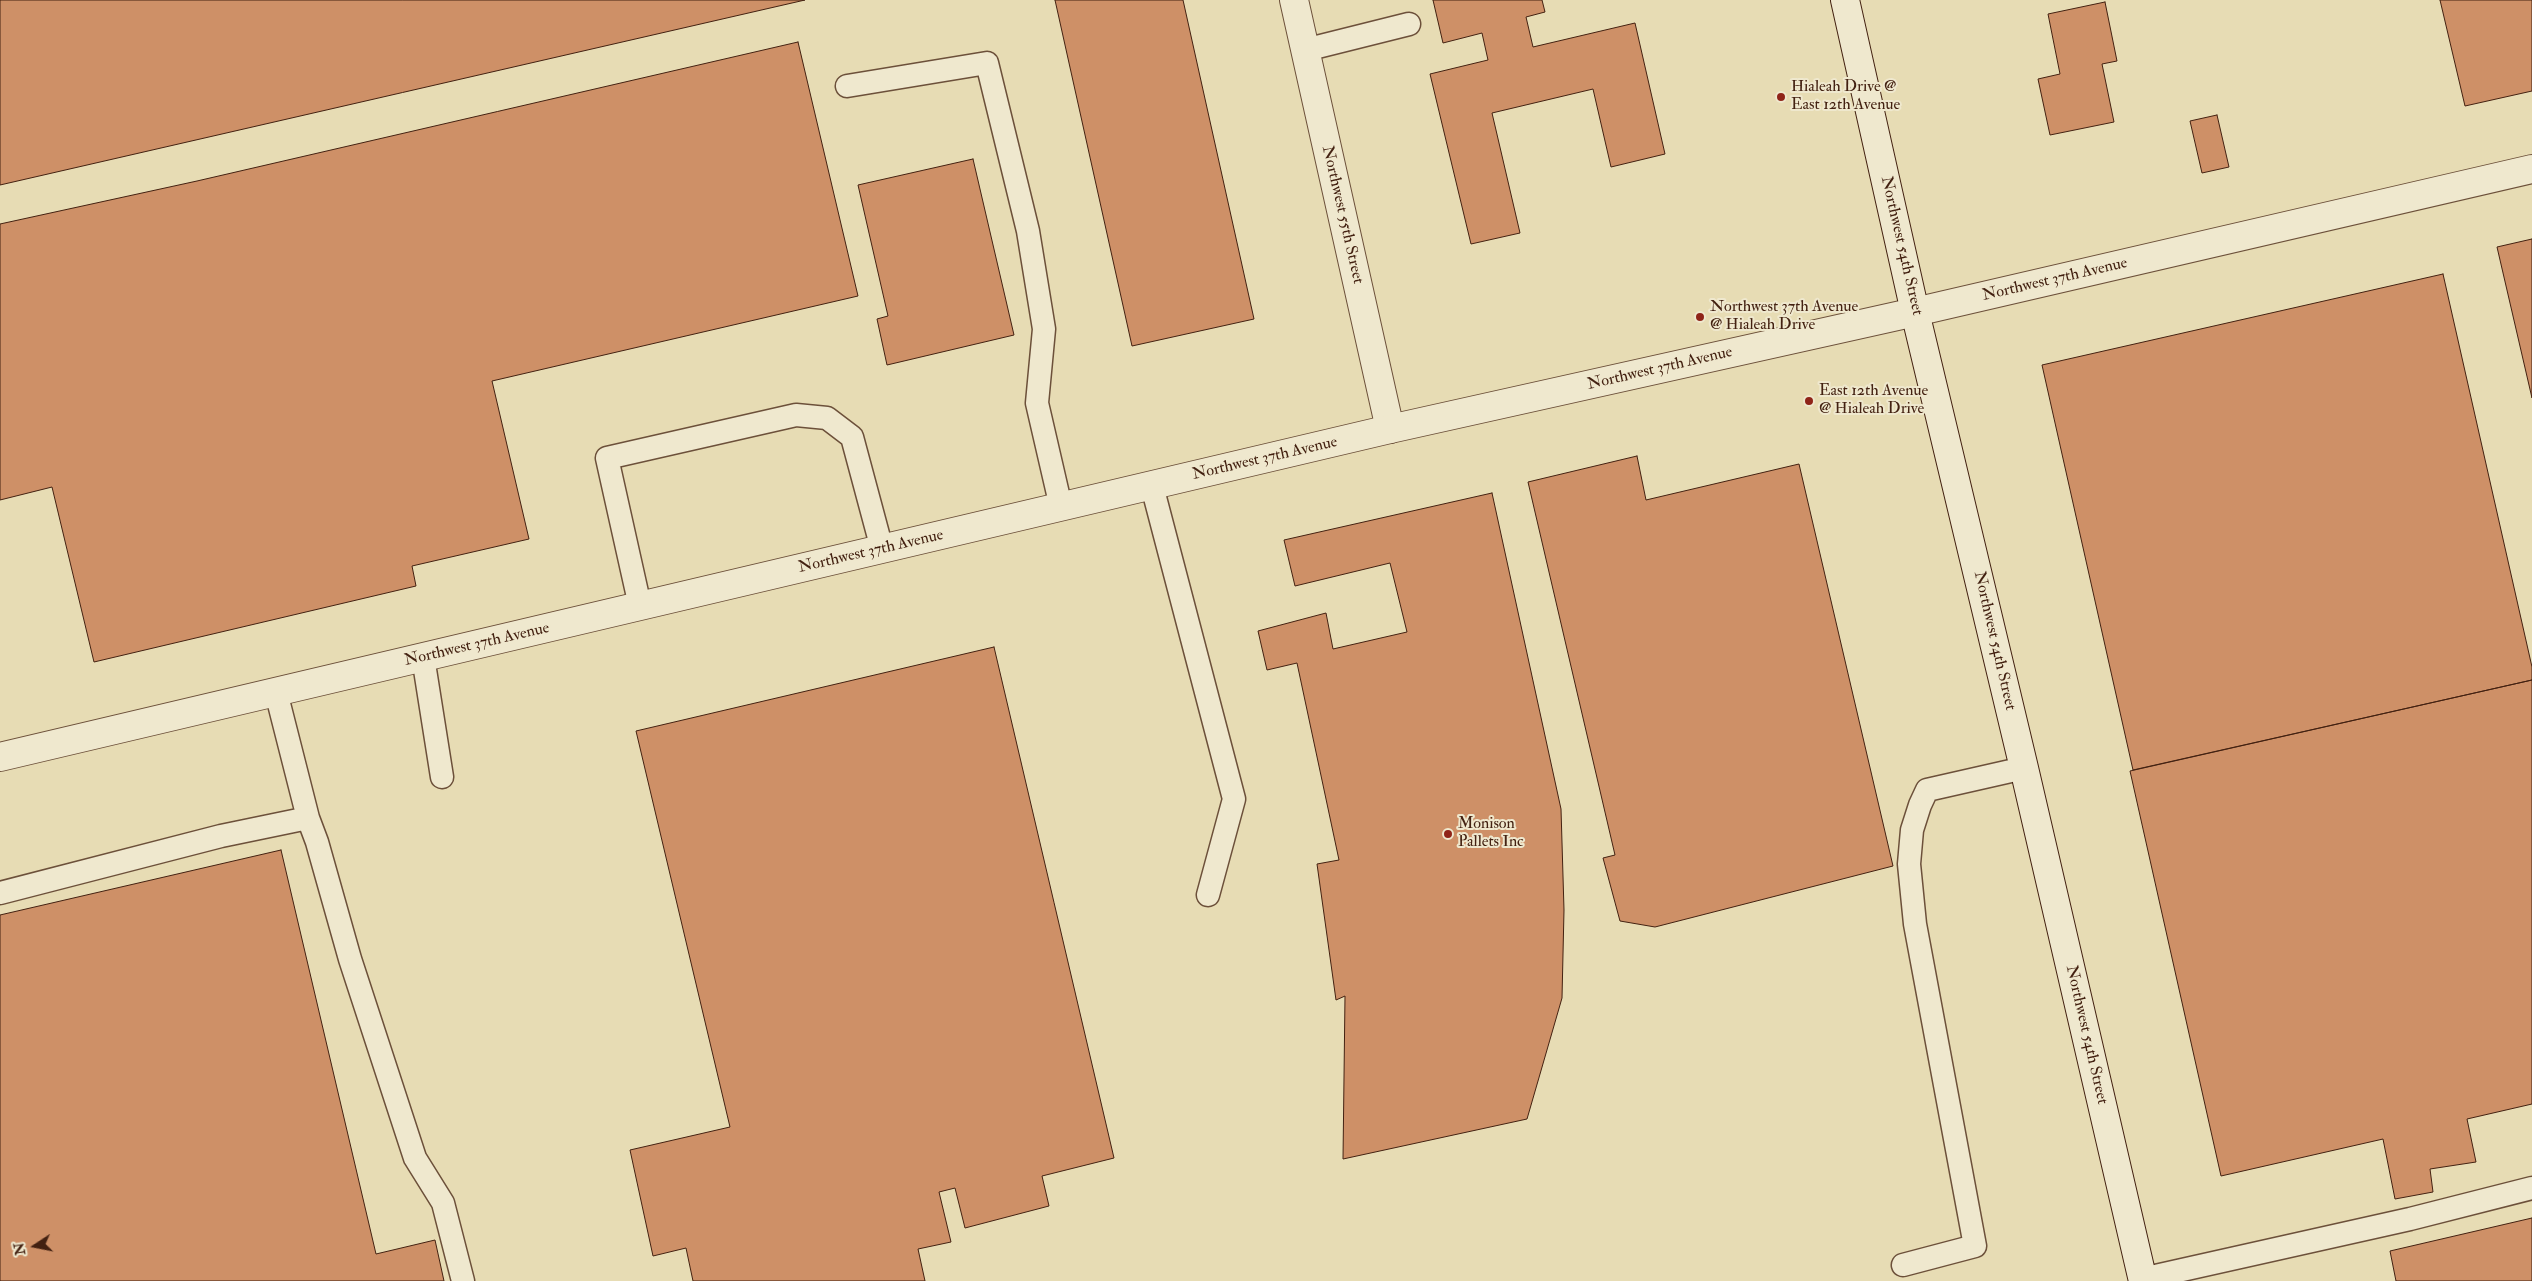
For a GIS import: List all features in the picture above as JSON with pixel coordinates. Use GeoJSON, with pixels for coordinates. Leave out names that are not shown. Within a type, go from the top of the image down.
{"type":"FeatureCollection","features":[{"type":"Feature","properties":{"kind":"street","name":"Northwest 55th Street"},"geometry":{"type":"LineString","coordinates":[[1294,0],[1390,429]]}},
{"type":"Feature","properties":{"kind":"street","name":"Northwest 54th Street"},"geometry":{"type":"LineString","coordinates":[[1845,0],[1915,312],[2024,768],[2142,1280]]}},
{"type":"Feature","properties":{"kind":"street","name":"Northwest 37th Avenue"},"geometry":{"type":"LineString","coordinates":[[0,757],[1390,429],[1915,312],[2532,169]]}},
{"type":"Feature","properties":{"kind":"lane"},"geometry":{"type":"LineString","coordinates":[[1305,50],[1409,24]]}},
{"type":"Feature","properties":{"kind":"lane"},"geometry":{"type":"LineString","coordinates":[[847,86],[987,63],[1029,240],[1044,329],[1037,403],[1061,507]]}},
{"type":"Feature","properties":{"kind":"lane"},"geometry":{"type":"LineString","coordinates":[[640,606],[607,458],[796,415],[828,418],[852,437],[882,549]]}},
{"type":"Feature","properties":{"kind":"lane"},"geometry":{"type":"LineString","coordinates":[[1152,486],[1234,799],[1208,895]]}},
{"type":"Feature","properties":{"kind":"lane"},"geometry":{"type":"LineString","coordinates":[[423,658],[442,777]]}},
{"type":"Feature","properties":{"kind":"lane"},"geometry":{"type":"LineString","coordinates":[[276,692],[308,818],[317,842],[350,959],[415,1158],[443,1203],[463,1281]]}},
{"type":"Feature","properties":{"kind":"lane"},"geometry":{"type":"LineString","coordinates":[[1903,1265],[1975,1246],[1915,924],[1909,864],[1912,830],[1927,790],[2024,768]]}},
{"type":"Feature","properties":{"kind":"lane"},"geometry":{"type":"LineString","coordinates":[[0,893],[222,836],[308,818]]}},
{"type":"Feature","properties":{"kind":"lane"},"geometry":{"type":"LineString","coordinates":[[2142,1280],[2410,1219],[2532,1188]]}},
{"type":"Feature","properties":{"kind":"building"},"geometry":{"type":"Polygon","coordinates":[[[0,0],[805,0],[0,185],[0,0]]]}},
{"type":"Feature","properties":{"kind":"building"},"geometry":{"type":"Polygon","coordinates":[[[1055,0],[1183,0],[1254,319],[1132,346],[1055,0]]]}},
{"type":"Feature","properties":{"kind":"building"},"geometry":{"type":"Polygon","coordinates":[[[1433,0],[1542,0],[1545,12],[1526,17],[1533,47],[1635,23],[1665,154],[1611,167],[1593,89],[1492,113],[1520,233],[1471,244],[1430,74],[1488,60],[1482,33],[1443,43],[1433,0]]]}},
{"type":"Feature","properties":{"kind":"building"},"geometry":{"type":"Polygon","coordinates":[[[2440,0],[2532,0],[2532,91],[2465,106],[2440,0]]]}},
{"type":"Feature","properties":{"kind":"building"},"geometry":{"type":"Polygon","coordinates":[[[2105,2],[2117,61],[2102,64],[2114,122],[2050,135],[2038,79],[2060,74],[2048,14],[2105,2]]]}},
{"type":"Feature","properties":{"kind":"building"},"geometry":{"type":"Polygon","coordinates":[[[798,42],[858,296],[492,381],[529,539],[412,566],[416,586],[94,662],[52,487],[0,500],[0,224],[197,181],[798,42]]]}},
{"type":"Feature","properties":{"kind":"building"},"geometry":{"type":"Polygon","coordinates":[[[2217,115],[2229,167],[2202,173],[2190,121],[2217,115]]]}},
{"type":"Feature","properties":{"kind":"building"},"geometry":{"type":"Polygon","coordinates":[[[973,159],[1014,335],[887,365],[877,319],[888,316],[858,185],[973,159]]]}},
{"type":"Feature","properties":{"kind":"building"},"geometry":{"type":"Polygon","coordinates":[[[2532,239],[2532,398],[2497,247],[2532,239]]]}},
{"type":"Feature","properties":{"kind":"building"},"geometry":{"type":"Polygon","coordinates":[[[2443,274],[2532,667],[2532,680],[2133,770],[2042,365],[2443,274]]]}},
{"type":"Feature","properties":{"kind":"building"},"geometry":{"type":"Polygon","coordinates":[[[1637,456],[1646,500],[1799,464],[1893,866],[1655,927],[1620,921],[1603,858],[1615,855],[1528,482],[1637,456]]]}},
{"type":"Feature","properties":{"kind":"building","name":"Monison Pallets Inc"},"geometry":{"type":"Polygon","coordinates":[[[1492,493],[1561,809],[1564,910],[1562,998],[1527,1119],[1343,1159],[1345,996],[1336,1000],[1317,864],[1339,860],[1297,663],[1267,670],[1258,631],[1326,613],[1333,649],[1407,632],[1390,563],[1295,586],[1284,540],[1492,493]]]}},
{"type":"Feature","properties":{"kind":"building"},"geometry":{"type":"Polygon","coordinates":[[[994,647],[1114,1158],[1042,1176],[1049,1206],[965,1228],[955,1188],[939,1192],[951,1242],[918,1249],[925,1281],[693,1281],[686,1248],[653,1256],[630,1150],[730,1127],[636,731],[994,647]]]}},
{"type":"Feature","properties":{"kind":"building"},"geometry":{"type":"Polygon","coordinates":[[[2532,680],[2532,1104],[2467,1119],[2476,1162],[2430,1169],[2433,1192],[2395,1199],[2383,1139],[2221,1176],[2130,771],[2532,680]]]}},
{"type":"Feature","properties":{"kind":"building"},"geometry":{"type":"Polygon","coordinates":[[[281,850],[376,1254],[435,1240],[444,1281],[0,1281],[0,915],[281,850]]]}},
{"type":"Feature","properties":{"kind":"building"},"geometry":{"type":"Polygon","coordinates":[[[2532,1218],[2532,1281],[2396,1281],[2390,1251],[2532,1218]]]}},
{"type":"Feature","properties":{"kind":"place","name":"Hialeah Drive @ East 12th Avenue"},"geometry":{"type":"Point","coordinates":[1781,97]}},
{"type":"Feature","properties":{"kind":"place","name":"Northwest 37th Avenue @ Hialeah Drive"},"geometry":{"type":"Point","coordinates":[1700,317]}},
{"type":"Feature","properties":{"kind":"place","name":"East 12th Avenue @ Hialeah Drive"},"geometry":{"type":"Point","coordinates":[1809,401]}},
{"type":"Feature","properties":{"kind":"place","name":"Monison Pallets Inc"},"geometry":{"type":"Point","coordinates":[1448,834]}}]}
